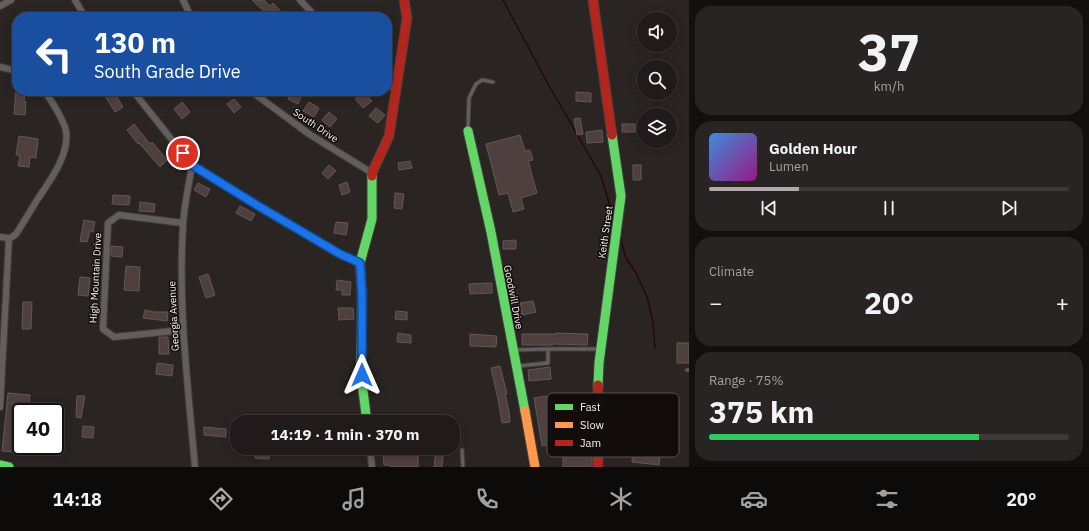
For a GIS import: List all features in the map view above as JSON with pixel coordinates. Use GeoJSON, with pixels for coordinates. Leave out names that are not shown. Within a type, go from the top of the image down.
{"type":"FeatureCollection","features":[{"type":"Feature","properties":{"kind":"street"},"geometry":{"type":"LineString","coordinates":[[0,6],[11,0]]}},
{"type":"Feature","properties":{"kind":"street"},"geometry":{"type":"LineString","coordinates":[[75,0],[82,12]]}},
{"type":"Feature","properties":{"kind":"street"},"geometry":{"type":"LineString","coordinates":[[183,0],[189,12]]}},
{"type":"Feature","properties":{"kind":"street"},"geometry":{"type":"LineString","coordinates":[[300,0],[311,12]]}},
{"type":"Feature","properties":{"kind":"street"},"geometry":{"type":"LineString","coordinates":[[366,415],[362,375],[362,294],[360,263],[372,219],[372,173],[389,136],[407,18],[404,0]]}},
{"type":"Feature","properties":{"kind":"street","name":"Keith Street"},"geometry":{"type":"LineString","coordinates":[[593,0],[621,196],[600,349],[597,393]]}},
{"type":"Feature","properties":{"kind":"street"},"geometry":{"type":"LineString","coordinates":[[0,67],[12,70]]}},
{"type":"Feature","properties":{"kind":"street"},"geometry":{"type":"LineString","coordinates":[[0,237],[9,238],[16,234],[56,172],[65,149],[66,131],[64,124],[47,96]]}},
{"type":"Feature","properties":{"kind":"street"},"geometry":{"type":"LineString","coordinates":[[137,96],[192,165],[287,224],[340,254],[360,263]]}},
{"type":"Feature","properties":{"kind":"street","name":"South Drive"},"geometry":{"type":"LineString","coordinates":[[258,96],[309,134],[372,173]]}},
{"type":"Feature","properties":{"kind":"street","name":"Goodwill Drive"},"geometry":{"type":"LineString","coordinates":[[468,131],[491,232],[534,467]]}},
{"type":"Feature","properties":{"kind":"street","name":"Georgia Avenue"},"geometry":{"type":"LineString","coordinates":[[192,165],[183,223],[181,272],[183,330],[195,467]]}},
{"type":"Feature","properties":{"kind":"street","name":"High Mountain Drive"},"geometry":{"type":"LineString","coordinates":[[183,223],[119,215],[108,223],[103,329],[114,337],[183,330]]}},
{"type":"Feature","properties":{"kind":"street"},"geometry":{"type":"LineString","coordinates":[[0,407],[9,238]]}},
{"type":"Feature","properties":{"kind":"street"},"geometry":{"type":"LineString","coordinates":[[371,455],[372,467]]}},
{"type":"Feature","properties":{"kind":"street","name":"Keith Street"},"geometry":{"type":"LineString","coordinates":[[598,457],[598,467]]}},
{"type":"Feature","properties":{"kind":"street"},"geometry":{"type":"LineString","coordinates":[[0,465],[9,467]]}},
{"type":"Feature","properties":{"kind":"lane"},"geometry":{"type":"LineString","coordinates":[[468,131],[470,98],[476,84],[482,80],[493,82]]}},
{"type":"Feature","properties":{"kind":"lane"},"geometry":{"type":"LineString","coordinates":[[516,366],[548,363],[548,349]]}},
{"type":"Feature","properties":{"kind":"lane"},"geometry":{"type":"LineString","coordinates":[[513,350],[600,349]]}},
{"type":"Feature","properties":{"kind":"lane"},"geometry":{"type":"LineString","coordinates":[[462,450],[463,467]]}},
{"type":"Feature","properties":{"kind":"building"},"geometry":{"type":"Polygon","coordinates":[[[252,0],[264,0],[270,6],[273,3],[281,12],[265,12],[252,0]]]}},
{"type":"Feature","properties":{"kind":"building"},"geometry":{"type":"Polygon","coordinates":[[[576,92],[591,93],[591,102],[576,101],[576,92]]]}},
{"type":"Feature","properties":{"kind":"building"},"geometry":{"type":"Polygon","coordinates":[[[16,96],[25,96],[24,102],[26,102],[25,115],[14,114],[16,96]]]}},
{"type":"Feature","properties":{"kind":"building"},"geometry":{"type":"Polygon","coordinates":[[[105,96],[116,96],[123,107],[115,112],[105,96]]]}},
{"type":"Feature","properties":{"kind":"building"},"geometry":{"type":"Polygon","coordinates":[[[289,96],[302,96],[298,104],[288,99],[289,96]]]}},
{"type":"Feature","properties":{"kind":"building"},"geometry":{"type":"Polygon","coordinates":[[[359,96],[368,96],[372,101],[363,108],[355,99],[359,96]]]}},
{"type":"Feature","properties":{"kind":"building"},"geometry":{"type":"Polygon","coordinates":[[[234,99],[241,107],[234,113],[227,104],[234,99]]]}},
{"type":"Feature","properties":{"kind":"building"},"geometry":{"type":"Polygon","coordinates":[[[182,102],[190,112],[182,119],[174,109],[182,102]]]}},
{"type":"Feature","properties":{"kind":"building"},"geometry":{"type":"Polygon","coordinates":[[[309,102],[319,108],[314,117],[303,111],[309,102]]]}},
{"type":"Feature","properties":{"kind":"building"},"geometry":{"type":"Polygon","coordinates":[[[376,108],[385,115],[378,123],[369,116],[376,108]]]}},
{"type":"Feature","properties":{"kind":"building"},"geometry":{"type":"Polygon","coordinates":[[[329,112],[337,119],[330,127],[322,120],[329,112]]]}},
{"type":"Feature","properties":{"kind":"building"},"geometry":{"type":"Polygon","coordinates":[[[580,118],[583,134],[577,135],[574,119],[580,118]]]}},
{"type":"Feature","properties":{"kind":"building"},"geometry":{"type":"Polygon","coordinates":[[[134,124],[150,144],[152,142],[167,160],[160,167],[127,130],[134,124]]]}},
{"type":"Feature","properties":{"kind":"building"},"geometry":{"type":"Polygon","coordinates":[[[622,124],[635,124],[635,132],[622,132],[622,124]]]}},
{"type":"Feature","properties":{"kind":"building"},"geometry":{"type":"Polygon","coordinates":[[[602,130],[603,142],[587,143],[586,132],[602,130]]]}},
{"type":"Feature","properties":{"kind":"building"},"geometry":{"type":"Polygon","coordinates":[[[520,135],[525,151],[530,150],[533,160],[528,161],[537,193],[521,198],[524,209],[513,212],[508,193],[499,195],[486,144],[520,135]]]}},
{"type":"Feature","properties":{"kind":"building"},"geometry":{"type":"Polygon","coordinates":[[[19,136],[38,139],[36,158],[30,157],[29,167],[18,166],[20,155],[16,155],[19,136]]]}},
{"type":"Feature","properties":{"kind":"building"},"geometry":{"type":"Polygon","coordinates":[[[410,161],[412,168],[399,170],[398,163],[410,161]]]}},
{"type":"Feature","properties":{"kind":"building"},"geometry":{"type":"Polygon","coordinates":[[[329,165],[336,171],[328,179],[322,173],[329,165]]]}},
{"type":"Feature","properties":{"kind":"building"},"geometry":{"type":"Polygon","coordinates":[[[633,165],[641,165],[641,180],[633,180],[633,165]]]}},
{"type":"Feature","properties":{"kind":"building"},"geometry":{"type":"Polygon","coordinates":[[[347,182],[350,192],[342,195],[339,185],[347,182]]]}},
{"type":"Feature","properties":{"kind":"building"},"geometry":{"type":"Polygon","coordinates":[[[198,183],[210,189],[206,197],[194,190],[198,183]]]}},
{"type":"Feature","properties":{"kind":"building"},"geometry":{"type":"Polygon","coordinates":[[[395,193],[404,194],[402,209],[394,208],[395,193]]]}},
{"type":"Feature","properties":{"kind":"building"},"geometry":{"type":"Polygon","coordinates":[[[113,195],[130,196],[129,205],[112,204],[113,195]]]}},
{"type":"Feature","properties":{"kind":"building"},"geometry":{"type":"Polygon","coordinates":[[[140,202],[155,204],[154,212],[139,211],[140,202]]]}},
{"type":"Feature","properties":{"kind":"building"},"geometry":{"type":"Polygon","coordinates":[[[240,206],[255,214],[251,221],[236,213],[240,206]]]}},
{"type":"Feature","properties":{"kind":"building"},"geometry":{"type":"Polygon","coordinates":[[[84,220],[95,222],[93,232],[90,231],[87,242],[80,241],[84,220]]]}},
{"type":"Feature","properties":{"kind":"building"},"geometry":{"type":"Polygon","coordinates":[[[336,222],[348,223],[346,235],[334,233],[336,222]]]}},
{"type":"Feature","properties":{"kind":"building"},"geometry":{"type":"Polygon","coordinates":[[[516,240],[516,249],[503,249],[503,241],[516,240]]]}},
{"type":"Feature","properties":{"kind":"building"},"geometry":{"type":"Polygon","coordinates":[[[111,246],[123,247],[122,257],[111,256],[111,246]]]}},
{"type":"Feature","properties":{"kind":"building"},"geometry":{"type":"Polygon","coordinates":[[[126,266],[140,267],[139,291],[124,290],[126,266]]]}},
{"type":"Feature","properties":{"kind":"building"},"geometry":{"type":"Polygon","coordinates":[[[208,274],[215,295],[206,298],[199,277],[208,274]]]}},
{"type":"Feature","properties":{"kind":"building"},"geometry":{"type":"Polygon","coordinates":[[[80,277],[90,278],[88,296],[78,295],[80,277]]]}},
{"type":"Feature","properties":{"kind":"building"},"geometry":{"type":"Polygon","coordinates":[[[337,280],[351,282],[350,295],[342,295],[342,290],[336,290],[337,280]]]}},
{"type":"Feature","properties":{"kind":"building"},"geometry":{"type":"Polygon","coordinates":[[[492,283],[492,293],[470,294],[469,284],[492,283]]]}},
{"type":"Feature","properties":{"kind":"building"},"geometry":{"type":"Polygon","coordinates":[[[533,301],[536,312],[522,315],[520,303],[533,301]]]}},
{"type":"Feature","properties":{"kind":"building"},"geometry":{"type":"Polygon","coordinates":[[[23,302],[32,302],[31,329],[22,329],[23,302]]]}},
{"type":"Feature","properties":{"kind":"building"},"geometry":{"type":"Polygon","coordinates":[[[338,308],[353,308],[354,319],[339,320],[338,308]]]}},
{"type":"Feature","properties":{"kind":"building"},"geometry":{"type":"Polygon","coordinates":[[[145,310],[154,312],[168,312],[167,321],[143,318],[145,310]]]}},
{"type":"Feature","properties":{"kind":"building"},"geometry":{"type":"Polygon","coordinates":[[[396,311],[407,312],[407,320],[395,319],[396,311]]]}},
{"type":"Feature","properties":{"kind":"building"},"geometry":{"type":"Polygon","coordinates":[[[398,333],[411,335],[411,343],[397,342],[398,333]]]}},
{"type":"Feature","properties":{"kind":"building"},"geometry":{"type":"Polygon","coordinates":[[[470,334],[497,336],[496,347],[470,346],[470,334]]]}},
{"type":"Feature","properties":{"kind":"building"},"geometry":{"type":"Polygon","coordinates":[[[522,334],[588,334],[587,345],[522,345],[522,334]]]}},
{"type":"Feature","properties":{"kind":"building"},"geometry":{"type":"Polygon","coordinates":[[[159,337],[168,337],[169,354],[159,354],[159,337]]]}},
{"type":"Feature","properties":{"kind":"building"},"geometry":{"type":"Polygon","coordinates":[[[677,343],[689,343],[689,363],[677,363],[677,343]]]}},
{"type":"Feature","properties":{"kind":"building"},"geometry":{"type":"Polygon","coordinates":[[[157,363],[173,365],[172,376],[156,374],[157,363]]]}},
{"type":"Feature","properties":{"kind":"building"},"geometry":{"type":"Polygon","coordinates":[[[500,366],[507,394],[505,394],[510,422],[502,423],[491,368],[500,366]]]}},
{"type":"Feature","properties":{"kind":"building"},"geometry":{"type":"Polygon","coordinates":[[[550,367],[551,379],[529,381],[528,370],[550,367]]]}},
{"type":"Feature","properties":{"kind":"building"},"geometry":{"type":"Polygon","coordinates":[[[8,393],[30,395],[29,403],[12,403],[12,452],[2,451],[8,393]]]}},
{"type":"Feature","properties":{"kind":"building"},"geometry":{"type":"Polygon","coordinates":[[[77,396],[85,396],[81,418],[76,417],[77,396]]]}},
{"type":"Feature","properties":{"kind":"building"},"geometry":{"type":"Polygon","coordinates":[[[547,396],[547,445],[542,446],[534,398],[547,396]]]}},
{"type":"Feature","properties":{"kind":"building"},"geometry":{"type":"Polygon","coordinates":[[[83,426],[94,427],[93,438],[82,437],[83,426]]]}},
{"type":"Feature","properties":{"kind":"building"},"geometry":{"type":"Polygon","coordinates":[[[204,427],[226,429],[226,437],[204,435],[204,427]]]}},
{"type":"Feature","properties":{"kind":"building"},"geometry":{"type":"Polygon","coordinates":[[[255,455],[269,455],[269,459],[255,458],[255,455]]]}},
{"type":"Feature","properties":{"kind":"building"},"geometry":{"type":"Polygon","coordinates":[[[383,455],[418,455],[418,467],[390,467],[390,465],[384,465],[383,455]]]}},
{"type":"Feature","properties":{"kind":"building"},"geometry":{"type":"Polygon","coordinates":[[[435,455],[443,455],[442,467],[434,467],[435,455]]]}},
{"type":"Feature","properties":{"kind":"building"},"geometry":{"type":"Polygon","coordinates":[[[563,457],[592,457],[592,467],[563,467],[563,457]]]}},
{"type":"Feature","properties":{"kind":"building"},"geometry":{"type":"Polygon","coordinates":[[[632,457],[660,457],[659,465],[632,462],[632,457]]]}},
{"type":"Feature","properties":{"kind":"waterway"},"geometry":{"type":"LineString","coordinates":[[503,0],[547,82],[601,176],[614,219]]}},
{"type":"Feature","properties":{"kind":"waterway"},"geometry":{"type":"LineString","coordinates":[[620,237],[626,258],[636,273],[647,297],[653,322],[655,348]]}},
{"type":"Feature","properties":{"kind":"traffic: fast"},"geometry":{"type":"LineString","coordinates":[[468,131],[491,232],[525,411]]}},
{"type":"Feature","properties":{"kind":"traffic: fast"},"geometry":{"type":"LineString","coordinates":[[598,385],[599,363],[621,196],[612,135]]}},
{"type":"Feature","properties":{"kind":"traffic: fast"},"geometry":{"type":"LineString","coordinates":[[366,415],[361,375],[362,294],[360,263],[372,219],[372,176]]}},
{"type":"Feature","properties":{"kind":"traffic: fast"},"geometry":{"type":"LineString","coordinates":[[0,465],[9,467]]}},
{"type":"Feature","properties":{"kind":"traffic: slow"},"geometry":{"type":"LineString","coordinates":[[525,411],[535,467]]}},
{"type":"Feature","properties":{"kind":"traffic: jam"},"geometry":{"type":"LineString","coordinates":[[372,176],[389,136],[407,18],[404,0]]}},
{"type":"Feature","properties":{"kind":"traffic: jam"},"geometry":{"type":"LineString","coordinates":[[593,0],[612,135]]}},
{"type":"Feature","properties":{"kind":"traffic: jam"},"geometry":{"type":"LineString","coordinates":[[598,385],[598,393]]}},
{"type":"Feature","properties":{"kind":"traffic: jam"},"geometry":{"type":"LineString","coordinates":[[598,457],[598,467]]}},
{"type":"Feature","properties":{"kind":"route"},"geometry":{"type":"LineString","coordinates":[[183,153],[192,165],[287,224],[340,254],[360,263],[362,294],[362,375]]}}]}
